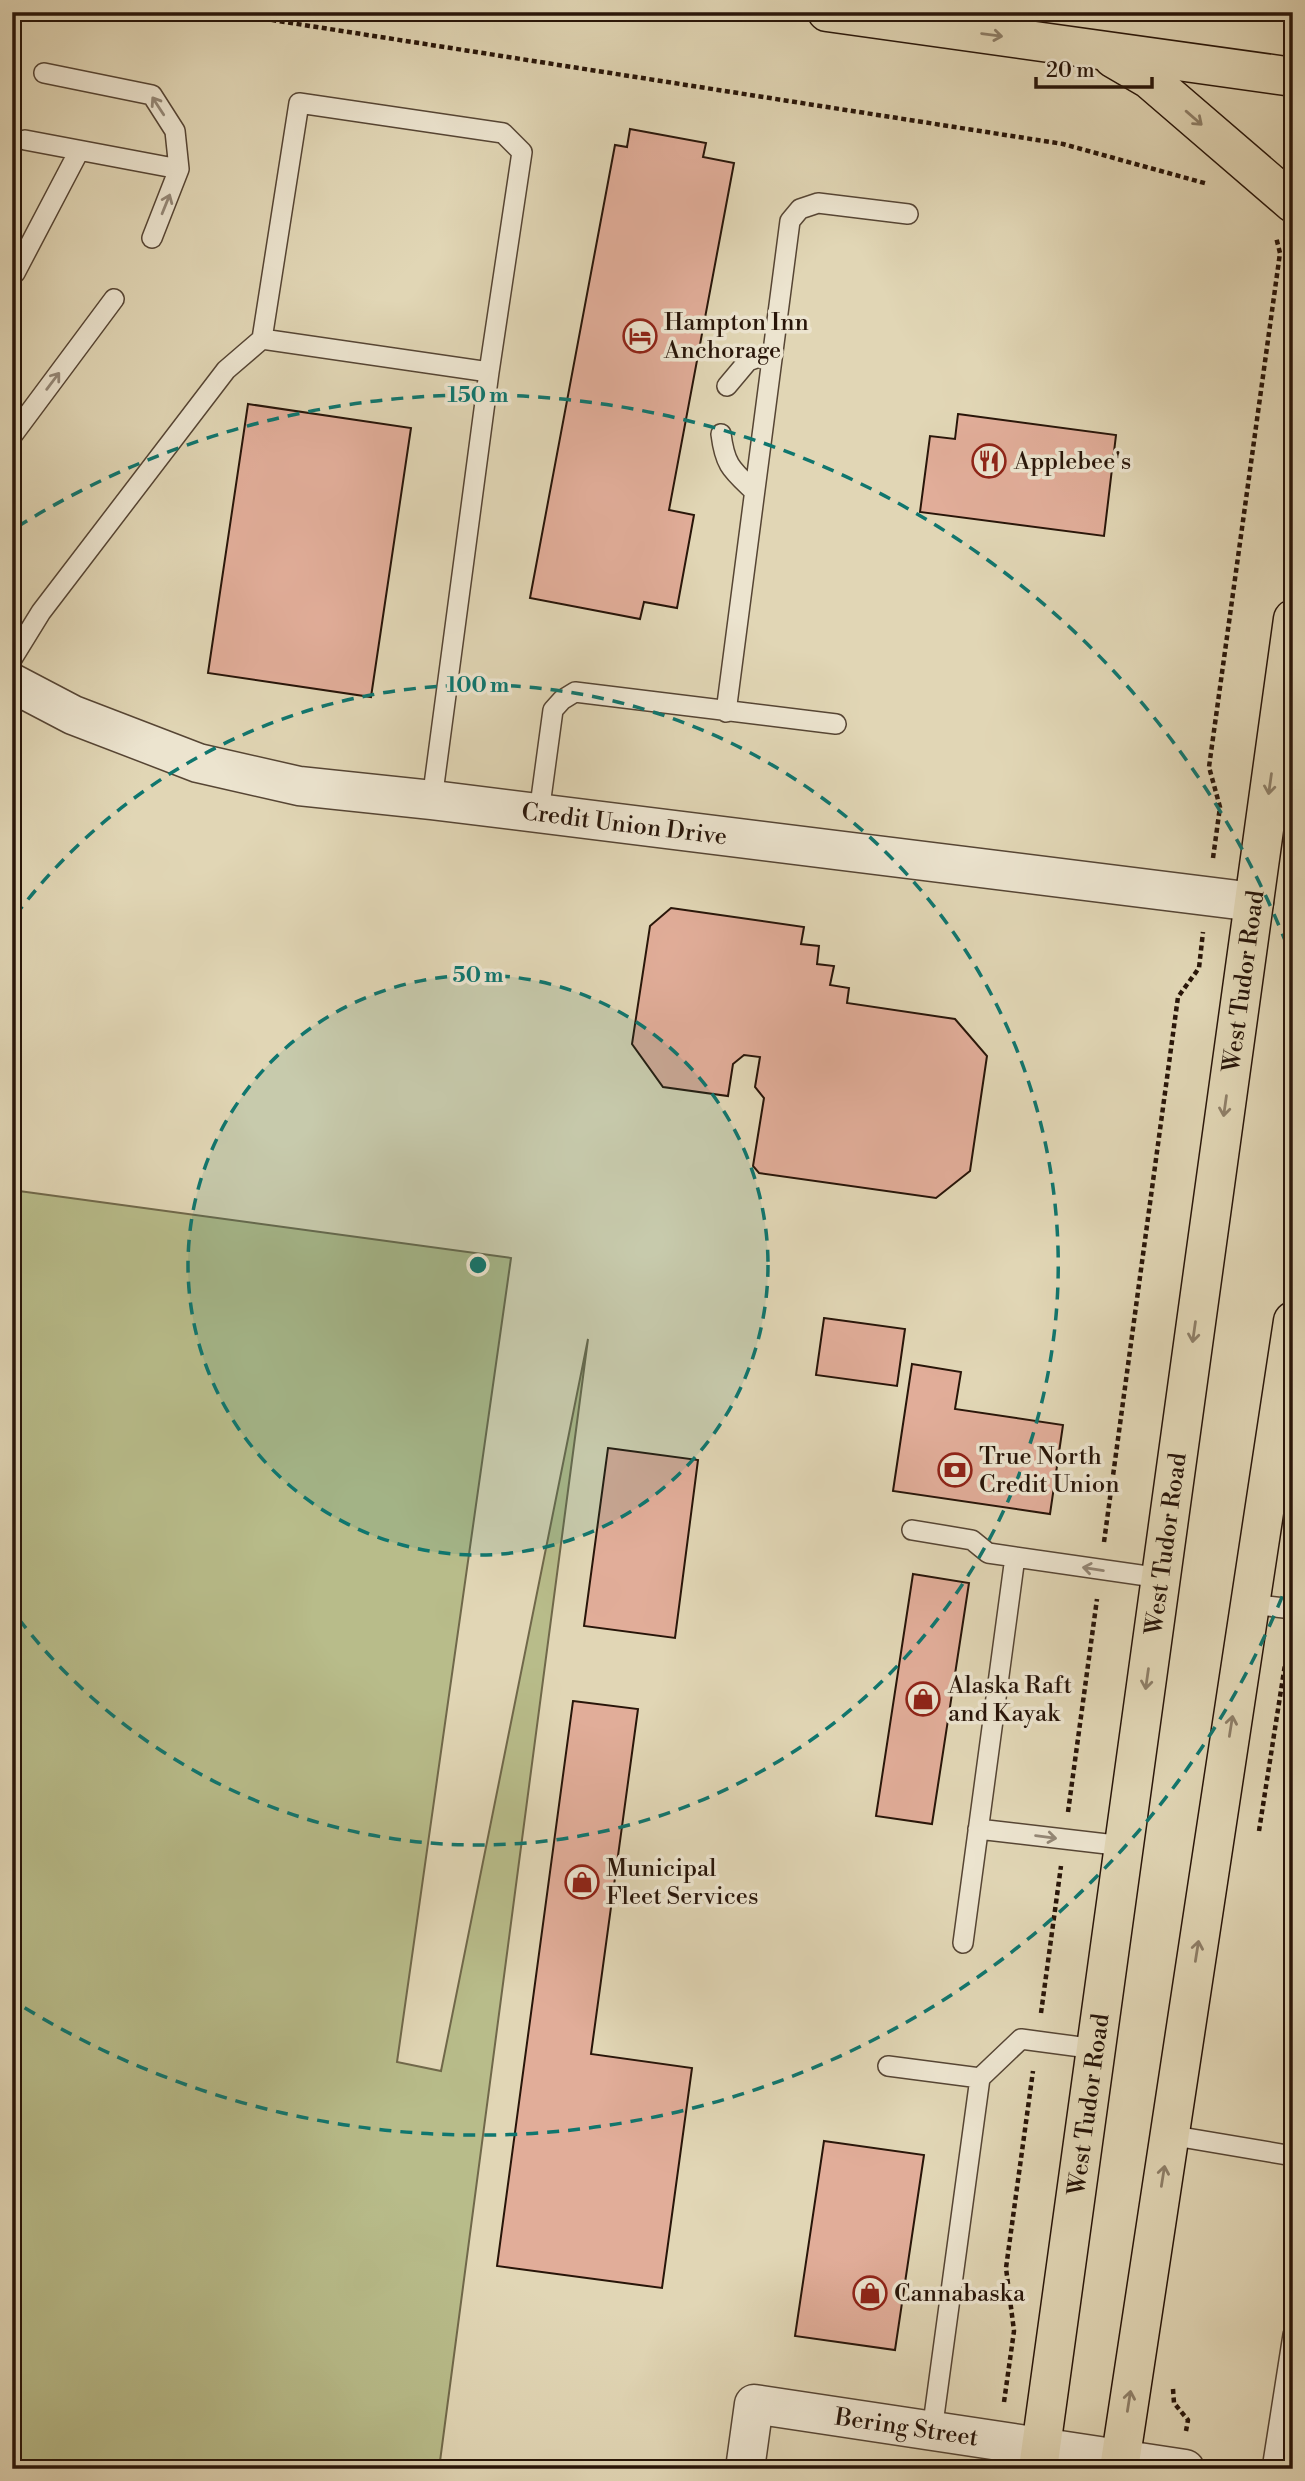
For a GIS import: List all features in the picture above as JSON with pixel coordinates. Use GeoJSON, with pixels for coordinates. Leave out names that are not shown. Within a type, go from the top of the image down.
{"type":"FeatureCollection","features":[{"type":"Feature","properties":{"kind":"main road"},"geometry":{"type":"LineString","coordinates":[[827,12],[1293,77]]}},
{"type":"Feature","properties":{"kind":"main road"},"geometry":{"type":"LineString","coordinates":[[1099,50],[1149,79],[1283,215]]}},
{"type":"Feature","properties":{"kind":"main road","name":"West Tudor Road"},"geometry":{"type":"LineString","coordinates":[[1040,2458],[1293,619]]}},
{"type":"Feature","properties":{"kind":"main road"},"geometry":{"type":"LineString","coordinates":[[1119,2464],[1293,1321]]}},
{"type":"Feature","properties":{"kind":"street","name":"Credit Union Drive"},"geometry":{"type":"LineString","coordinates":[[12,683],[73,715],[198,763],[299,786],[432,800],[1254,902]]}},
{"type":"Feature","properties":{"kind":"street","name":"Bering Street"},"geometry":{"type":"LineString","coordinates":[[745,2469],[754,2404],[998,2441],[1040,2458],[1181,2468]]}},
{"type":"Feature","properties":{"kind":"lane"},"geometry":{"type":"LineString","coordinates":[[44,74],[152,96],[175,131],[179,169],[152,238]]}},
{"type":"Feature","properties":{"kind":"lane"},"geometry":{"type":"LineString","coordinates":[[12,659],[41,612],[226,370],[262,339],[299,103],[503,133],[522,152],[489,372],[432,800]]}},
{"type":"Feature","properties":{"kind":"lane"},"geometry":{"type":"LineString","coordinates":[[25,140],[179,169]]}},
{"type":"Feature","properties":{"kind":"lane"},"geometry":{"type":"LineString","coordinates":[[13,274],[79,150]]}},
{"type":"Feature","properties":{"kind":"lane"},"geometry":{"type":"LineString","coordinates":[[726,712],[790,221],[800,209],[818,203],[908,214]]}},
{"type":"Feature","properties":{"kind":"lane"},"geometry":{"type":"LineString","coordinates":[[12,436],[114,299]]}},
{"type":"Feature","properties":{"kind":"lane"},"geometry":{"type":"LineString","coordinates":[[262,339],[489,372]]}},
{"type":"Feature","properties":{"kind":"lane"},"geometry":{"type":"LineString","coordinates":[[727,386],[748,361],[773,352]]}},
{"type":"Feature","properties":{"kind":"lane"},"geometry":{"type":"LineString","coordinates":[[721,434],[723,456],[732,470],[754,491]]}},
{"type":"Feature","properties":{"kind":"lane"},"geometry":{"type":"LineString","coordinates":[[539,813],[553,710],[575,692],[836,724]]}},
{"type":"Feature","properties":{"kind":"lane"},"geometry":{"type":"LineString","coordinates":[[912,1530],[972,1540],[988,1553],[1161,1578]]}},
{"type":"Feature","properties":{"kind":"lane"},"geometry":{"type":"LineString","coordinates":[[963,1943],[1016,1557]]}},
{"type":"Feature","properties":{"kind":"lane"},"geometry":{"type":"LineString","coordinates":[[1250,1604],[1293,1609]]}},
{"type":"Feature","properties":{"kind":"lane"},"geometry":{"type":"LineString","coordinates":[[978,1829],[1124,1846]]}},
{"type":"Feature","properties":{"kind":"lane"},"geometry":{"type":"LineString","coordinates":[[932,2431],[980,2078],[1021,2039],[1096,2049]]}},
{"type":"Feature","properties":{"kind":"lane"},"geometry":{"type":"LineString","coordinates":[[888,2066],[980,2078]]}},
{"type":"Feature","properties":{"kind":"lane"},"geometry":{"type":"LineString","coordinates":[[1169,2135],[1293,2156]]}},
{"type":"Feature","properties":{"kind":"lane"},"geometry":{"type":"LineString","coordinates":[[1272,2469],[1290,2368],[1293,2335]]}},
{"type":"Feature","properties":{"kind":"path"},"geometry":{"type":"LineString","coordinates":[[221,12],[1063,144],[1221,188]]}},
{"type":"Feature","properties":{"kind":"path"},"geometry":{"type":"LineString","coordinates":[[1214,847],[1220,807],[1209,767],[1283,215]]}},
{"type":"Feature","properties":{"kind":"path"},"geometry":{"type":"LineString","coordinates":[[998,2441],[1014,2331],[1006,2268],[1178,997],[1199,968]]}},
{"type":"Feature","properties":{"kind":"path"},"geometry":{"type":"LineString","coordinates":[[1258,1832],[1291,1629]]}},
{"type":"Feature","properties":{"kind":"path"},"geometry":{"type":"LineString","coordinates":[[1172,2384],[1174,2403],[1188,2420],[1181,2468]]}},
{"type":"Feature","properties":{"kind":"green space"},"geometry":{"type":"Polygon","coordinates":[[[19,1191],[511,1258],[397,2062],[441,2071],[588,1339],[439,2469],[12,2469],[12,1240],[19,1191]]]}},
{"type":"Feature","properties":{"kind":"building","name":"Hampton Inn Anchorage"},"geometry":{"type":"Polygon","coordinates":[[[630,129],[706,143],[703,157],[734,163],[669,510],[694,515],[677,608],[644,602],[640,619],[530,598],[615,145],[627,147],[630,129]]]}},
{"type":"Feature","properties":{"kind":"building"},"geometry":{"type":"Polygon","coordinates":[[[248,404],[411,428],[371,697],[208,673],[248,404]]]}},
{"type":"Feature","properties":{"kind":"building"},"geometry":{"type":"Polygon","coordinates":[[[958,414],[1116,435],[1104,536],[920,512],[930,436],[955,439],[958,414]]]}},
{"type":"Feature","properties":{"kind":"building"},"geometry":{"type":"Polygon","coordinates":[[[671,908],[804,927],[801,944],[819,946],[817,964],[834,966],[830,985],[849,988],[847,1003],[955,1019],[987,1056],[970,1171],[936,1198],[759,1173],[753,1166],[764,1098],[755,1087],[760,1057],[744,1055],[733,1064],[728,1096],[663,1087],[632,1044],[650,926],[671,908]]]}},
{"type":"Feature","properties":{"kind":"building"},"geometry":{"type":"Polygon","coordinates":[[[824,1318],[905,1329],[897,1386],[816,1375],[824,1318]]]}},
{"type":"Feature","properties":{"kind":"building"},"geometry":{"type":"Polygon","coordinates":[[[912,1364],[961,1372],[955,1409],[1063,1425],[1050,1514],[893,1491],[912,1364]]]}},
{"type":"Feature","properties":{"kind":"building"},"geometry":{"type":"Polygon","coordinates":[[[608,1448],[698,1460],[675,1638],[584,1626],[608,1448]]]}},
{"type":"Feature","properties":{"kind":"building","name":"Alaska Raft and Kayak"},"geometry":{"type":"Polygon","coordinates":[[[913,1574],[969,1583],[932,1824],[876,1816],[913,1574]]]}},
{"type":"Feature","properties":{"kind":"building","name":"Municipal Fleet Services"},"geometry":{"type":"Polygon","coordinates":[[[573,1701],[638,1709],[591,2054],[692,2068],[662,2288],[497,2266],[573,1701]]]}},
{"type":"Feature","properties":{"kind":"building"},"geometry":{"type":"Polygon","coordinates":[[[824,2141],[924,2155],[895,2350],[795,2336],[824,2141]]]}},
{"type":"Feature","properties":{"kind":"place","name":"Hampton Inn Anchorage"},"geometry":{"type":"Point","coordinates":[640,336]}},
{"type":"Feature","properties":{"kind":"place","name":"Applebee's"},"geometry":{"type":"Point","coordinates":[989,461]}},
{"type":"Feature","properties":{"kind":"place","name":"True North Credit Union"},"geometry":{"type":"Point","coordinates":[955,1470]}},
{"type":"Feature","properties":{"kind":"place","name":"Alaska Raft and Kayak"},"geometry":{"type":"Point","coordinates":[923,1699]}},
{"type":"Feature","properties":{"kind":"place","name":"Municipal Fleet Services"},"geometry":{"type":"Point","coordinates":[582,1882]}},
{"type":"Feature","properties":{"kind":"place","name":"Cannabaska"},"geometry":{"type":"Point","coordinates":[870,2293]}}]}
